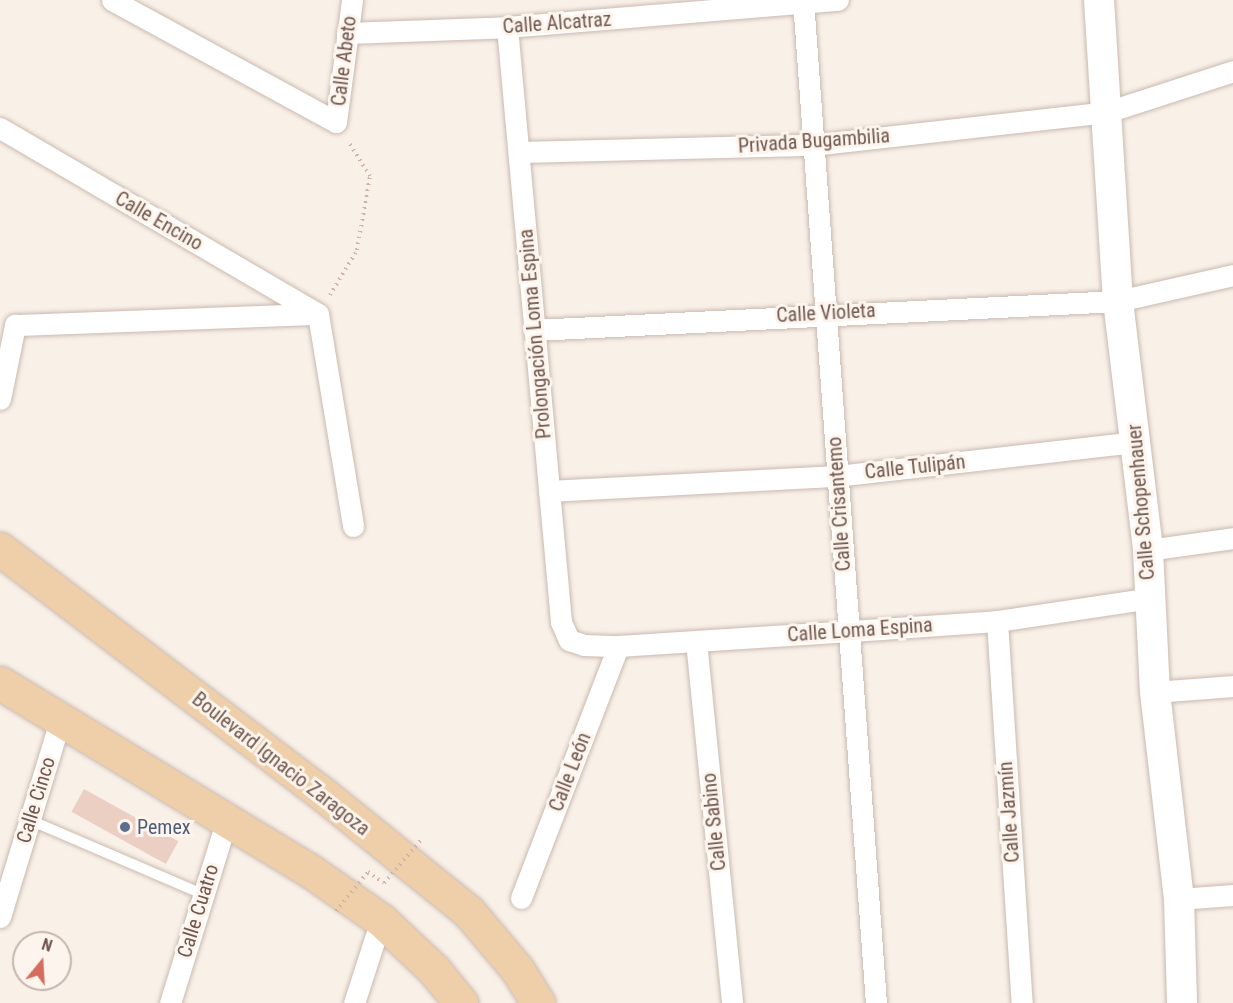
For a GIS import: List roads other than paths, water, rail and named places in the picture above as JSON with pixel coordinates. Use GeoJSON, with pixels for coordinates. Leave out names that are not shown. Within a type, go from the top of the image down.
{"type":"FeatureCollection","features":[{"type":"Feature","properties":{"kind":"main road","name":"Boulevard Ignacio Zaragoza"},"geometry":{"type":"LineString","coordinates":[[0,549],[324,795],[468,911],[517,969],[538,1003]]}},
{"type":"Feature","properties":{"kind":"main road"},"geometry":{"type":"LineString","coordinates":[[0,683],[226,819],[381,920],[434,970],[461,1003]]}},
{"type":"Feature","properties":{"kind":"street","name":"Calle Abeto"},"geometry":{"type":"LineString","coordinates":[[112,0],[336,123],[352,0]]}},
{"type":"Feature","properties":{"kind":"street","name":"Calle Alcatraz"},"geometry":{"type":"LineString","coordinates":[[347,33],[507,27],[838,0]]}},
{"type":"Feature","properties":{"kind":"street","name":"Calle Schopenhauer"},"geometry":{"type":"LineString","coordinates":[[1099,0],[1118,301],[1137,442],[1148,550],[1155,692],[1179,899],[1182,1003]]}},
{"type":"Feature","properties":{"kind":"street","name":"Calle Crisantemo"},"geometry":{"type":"LineString","coordinates":[[803,2],[876,1003]]}},
{"type":"Feature","properties":{"kind":"street","name":"Prolongación Loma Espina"},"geometry":{"type":"LineString","coordinates":[[507,27],[561,622],[569,639]]}},
{"type":"Feature","properties":{"kind":"street","name":"Privada Bugambilia"},"geometry":{"type":"LineString","coordinates":[[520,153],[813,145],[1107,112],[1233,71]]}},
{"type":"Feature","properties":{"kind":"street","name":"Calle Encino"},"geometry":{"type":"LineString","coordinates":[[0,128],[318,314]]}},
{"type":"Feature","properties":{"kind":"street","name":"Calle Violeta"},"geometry":{"type":"LineString","coordinates":[[534,330],[825,313],[1118,301],[1233,274]]}},
{"type":"Feature","properties":{"kind":"street"},"geometry":{"type":"LineString","coordinates":[[0,399],[7,321],[318,314],[353,526]]}},
{"type":"Feature","properties":{"kind":"street","name":"Calle Tulipán"},"geometry":{"type":"LineString","coordinates":[[549,491],[837,476],[1137,442]]}},
{"type":"Feature","properties":{"kind":"street"},"geometry":{"type":"LineString","coordinates":[[1148,550],[1233,538]]}},
{"type":"Feature","properties":{"kind":"street","name":"Calle Loma Espina"},"geometry":{"type":"LineString","coordinates":[[569,639],[584,645],[618,646],[997,621],[1150,598]]}},
{"type":"Feature","properties":{"kind":"street","name":"Calle Jazmín"},"geometry":{"type":"LineString","coordinates":[[997,621],[1022,1003]]}},
{"type":"Feature","properties":{"kind":"street","name":"Calle Sabino"},"geometry":{"type":"LineString","coordinates":[[696,641],[732,1003]]}},
{"type":"Feature","properties":{"kind":"street","name":"Calle León"},"geometry":{"type":"LineString","coordinates":[[521,898],[618,646]]}},
{"type":"Feature","properties":{"kind":"street"},"geometry":{"type":"LineString","coordinates":[[1155,692],[1233,686]]}},
{"type":"Feature","properties":{"kind":"street","name":"Calle Cinco"},"geometry":{"type":"LineString","coordinates":[[0,917],[61,718]]}},
{"type":"Feature","properties":{"kind":"street","name":"Calle Cuatro"},"geometry":{"type":"LineString","coordinates":[[170,1003],[226,819]]}},
{"type":"Feature","properties":{"kind":"street"},"geometry":{"type":"LineString","coordinates":[[1179,899],[1233,895]]}},
{"type":"Feature","properties":{"kind":"street"},"geometry":{"type":"LineString","coordinates":[[354,1003],[381,920]]}},
{"type":"Feature","properties":{"kind":"lane"},"geometry":{"type":"LineString","coordinates":[[30,820],[203,894]]}},
{"type":"Feature","properties":{"kind":"place","name":"Pemex"},"geometry":{"type":"Point","coordinates":[125,827]}}]}
